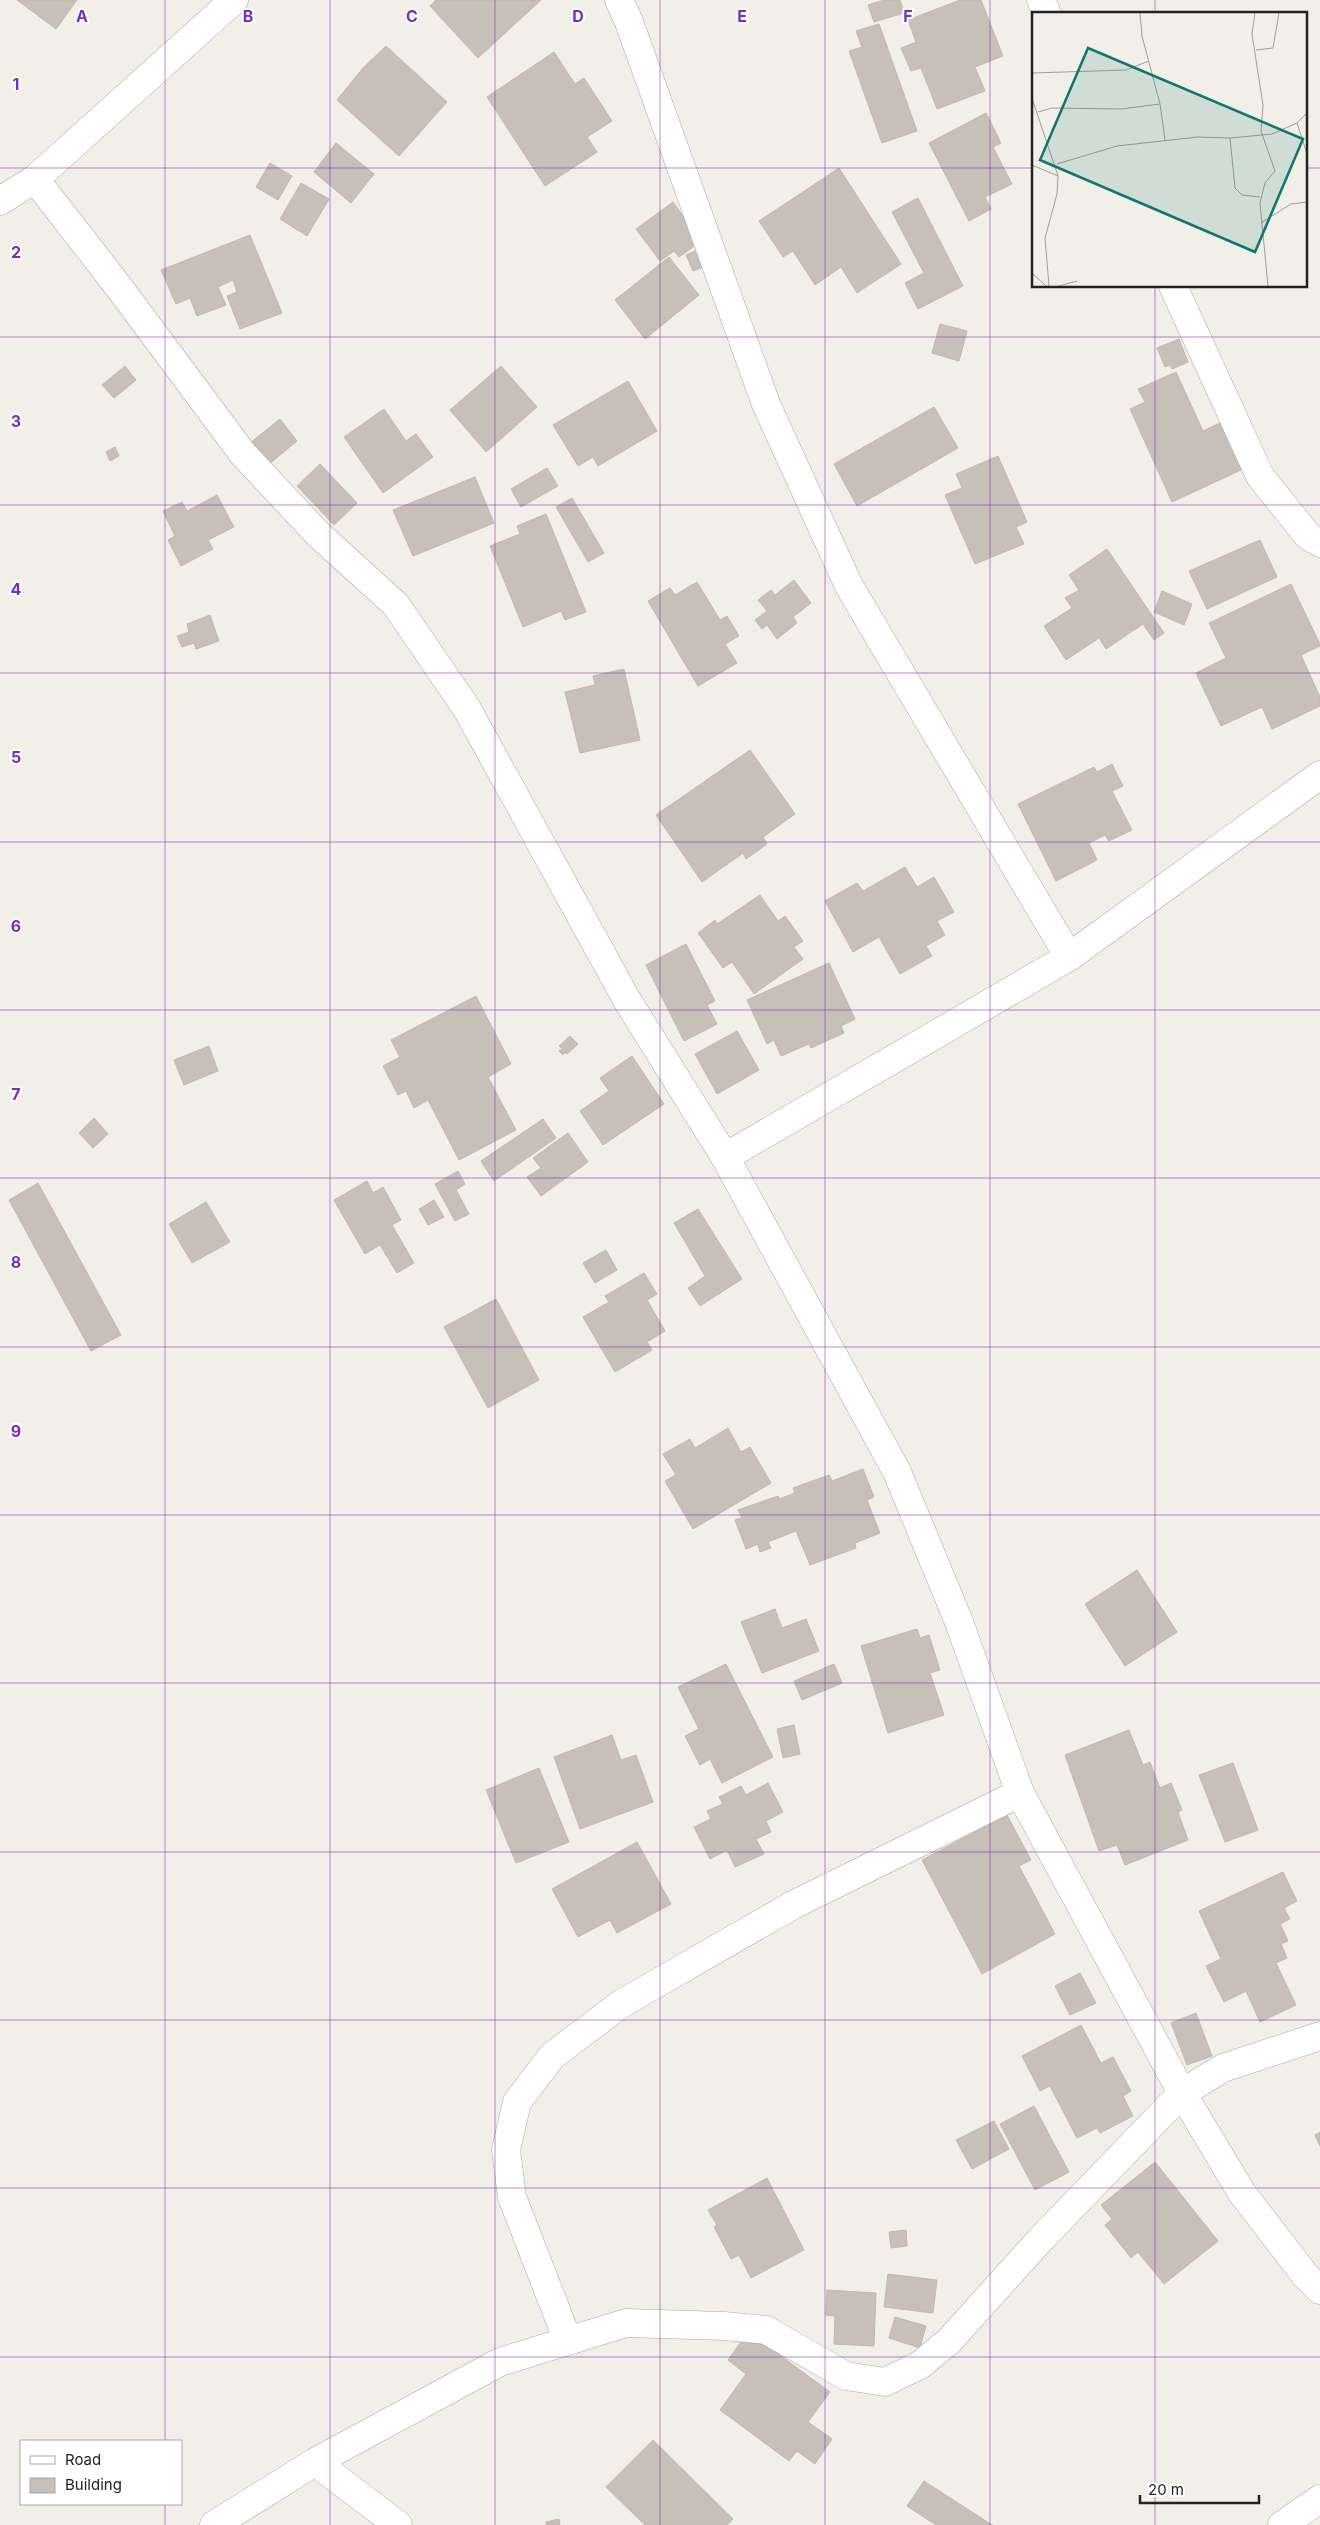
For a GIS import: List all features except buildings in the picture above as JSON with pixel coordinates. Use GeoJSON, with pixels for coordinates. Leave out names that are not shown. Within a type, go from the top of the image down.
{"type":"FeatureCollection","features":[{"type":"Feature","properties":{"kind":"street"},"geometry":{"type":"LineString","coordinates":[[0,200],[35,179],[234,0]]}},
{"type":"Feature","properties":{"kind":"street"},"geometry":{"type":"LineString","coordinates":[[619,0],[629,22],[766,404],[849,586],[1069,958]]}},
{"type":"Feature","properties":{"kind":"street"},"geometry":{"type":"LineString","coordinates":[[1041,0],[1046,12]]}},
{"type":"Feature","properties":{"kind":"street"},"geometry":{"type":"LineString","coordinates":[[35,179],[121,290],[243,454],[319,535],[396,605],[467,709],[627,1000],[724,1157],[897,1472],[959,1622],[1020,1793],[1182,2094],[1242,2193],[1305,2275],[1320,2290]]}},
{"type":"Feature","properties":{"kind":"street"},"geometry":{"type":"LineString","coordinates":[[1174,288],[1260,476],[1308,536],[1320,544]]}},
{"type":"Feature","properties":{"kind":"street"},"geometry":{"type":"LineString","coordinates":[[724,1157],[1069,958],[1320,775]]}},
{"type":"Feature","properties":{"kind":"street"},"geometry":{"type":"LineString","coordinates":[[568,2341],[512,2197],[506,2150],[517,2102],[552,2056],[621,2004],[793,1905],[1020,1793]]}},
{"type":"Feature","properties":{"kind":"street"},"geometry":{"type":"LineString","coordinates":[[214,2525],[315,2462],[500,2362],[626,2323],[724,2326],[766,2330],[846,2376],[885,2382],[920,2365],[949,2340],[1040,2240],[1182,2094],[1223,2068],[1320,2036]]}},
{"type":"Feature","properties":{"kind":"street"},"geometry":{"type":"LineString","coordinates":[[315,2462],[398,2525]]}},
{"type":"Feature","properties":{"kind":"street"},"geometry":{"type":"LineString","coordinates":[[1282,2525],[1320,2500]]}}]}
